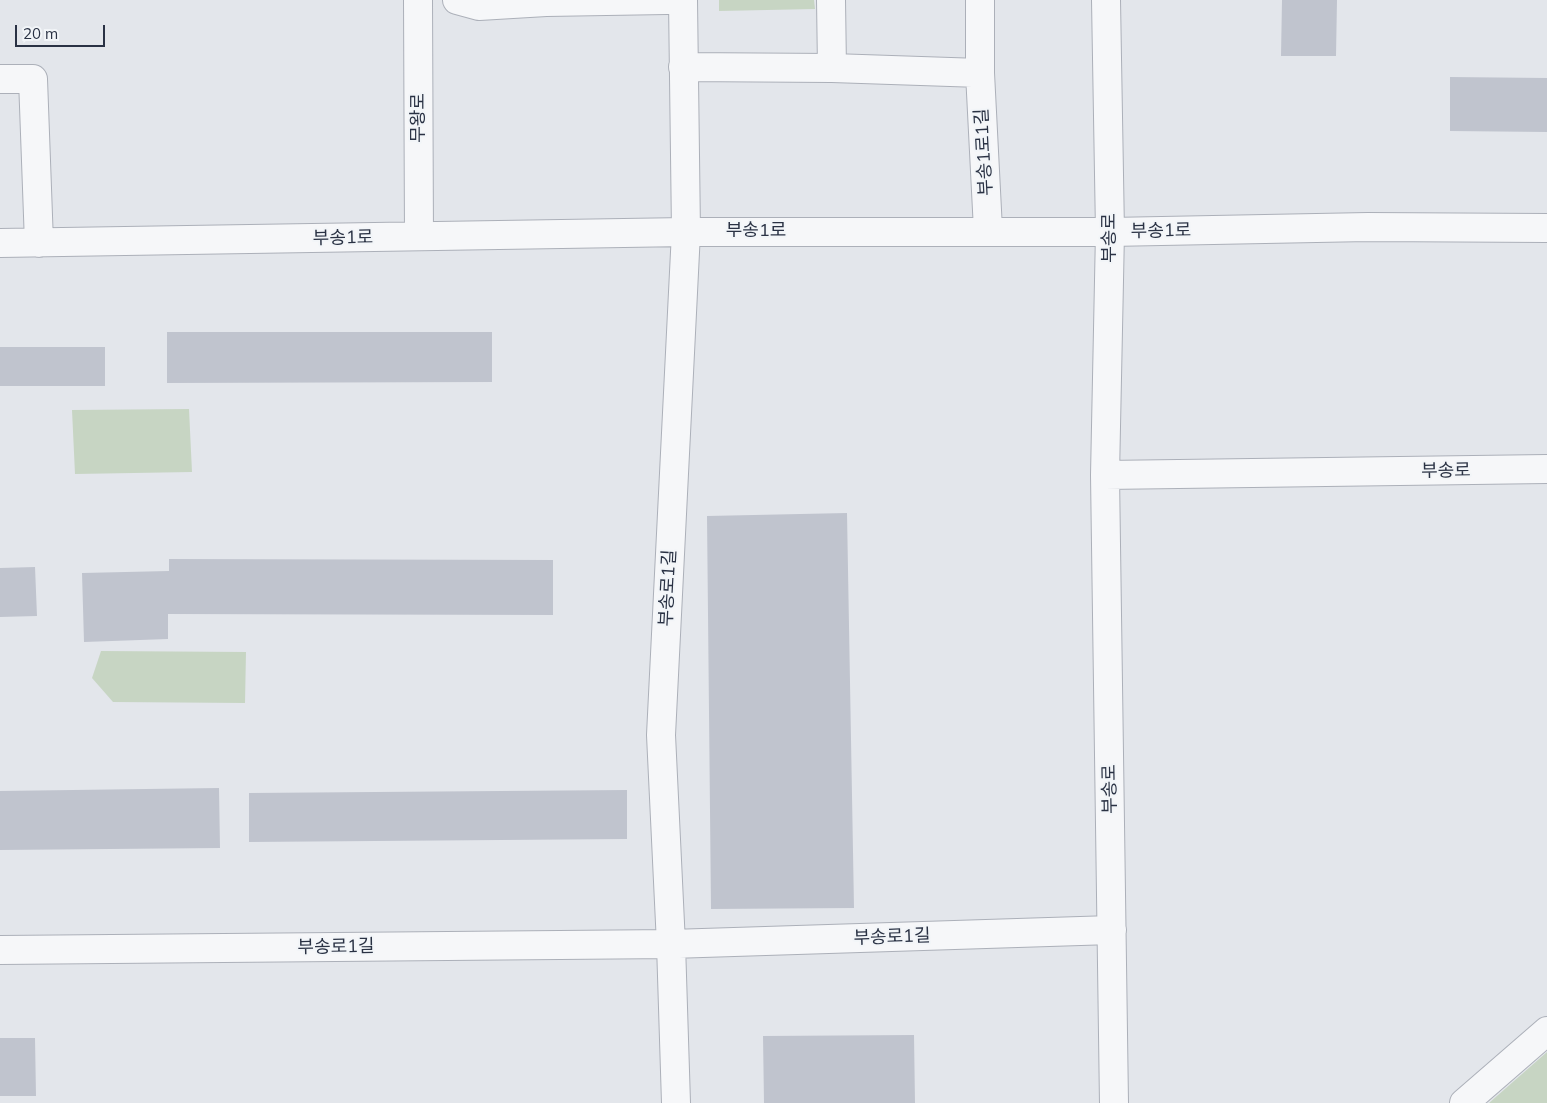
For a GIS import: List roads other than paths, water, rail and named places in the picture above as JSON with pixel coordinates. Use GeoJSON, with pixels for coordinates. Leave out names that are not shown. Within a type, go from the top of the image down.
{"type":"FeatureCollection","features":[{"type":"Feature","properties":{"kind":"street","name":"무왕로"},"geometry":{"type":"LineString","coordinates":[[418,0],[419,236]]}},
{"type":"Feature","properties":{"kind":"street"},"geometry":{"type":"LineString","coordinates":[[458,0],[479,6],[546,2],[666,0]]}},
{"type":"Feature","properties":{"kind":"street"},"geometry":{"type":"LineString","coordinates":[[683,0],[686,232]]}},
{"type":"Feature","properties":{"kind":"street"},"geometry":{"type":"LineString","coordinates":[[831,0],[832,68]]}},
{"type":"Feature","properties":{"kind":"street","name":"부송1로1길"},"geometry":{"type":"LineString","coordinates":[[980,0],[980,73],[988,230]]}},
{"type":"Feature","properties":{"kind":"street","name":"부송로"},"geometry":{"type":"LineString","coordinates":[[1106,0],[1110,232],[1105,475],[1114,1103]]}},
{"type":"Feature","properties":{"kind":"street"},"geometry":{"type":"LineString","coordinates":[[683,67],[832,68],[980,73]]}},
{"type":"Feature","properties":{"kind":"street"},"geometry":{"type":"LineString","coordinates":[[0,79],[34,79],[39,243]]}},
{"type":"Feature","properties":{"kind":"street","name":"부송1로"},"geometry":{"type":"LineString","coordinates":[[0,243],[686,232],[988,230],[1110,232],[1368,227],[1547,228]]}},
{"type":"Feature","properties":{"kind":"street","name":"부송로1길"},"geometry":{"type":"LineString","coordinates":[[676,1103],[661,735],[686,232]]}},
{"type":"Feature","properties":{"kind":"street","name":"부송로"},"geometry":{"type":"LineString","coordinates":[[1105,475],[1547,469]]}},
{"type":"Feature","properties":{"kind":"street","name":"부송로1길"},"geometry":{"type":"LineString","coordinates":[[0,950],[671,944],[1112,930]]}},
{"type":"Feature","properties":{"kind":"street"},"geometry":{"type":"LineString","coordinates":[[1464,1103],[1547,1031]]}}]}
